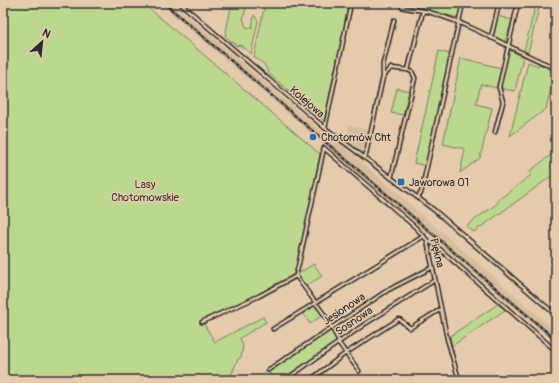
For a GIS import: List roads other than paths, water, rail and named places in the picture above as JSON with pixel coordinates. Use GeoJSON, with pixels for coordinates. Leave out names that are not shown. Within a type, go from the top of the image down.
{"type":"FeatureCollection","features":[{"type":"Feature","properties":{"kind":"street","name":"Kolejowa"},"geometry":{"type":"LineString","coordinates":[[180,3],[325,128],[418,197],[556,315]]}},
{"type":"Feature","properties":{"kind":"street"},"geometry":{"type":"LineString","coordinates":[[325,128],[351,3]]}},
{"type":"Feature","properties":{"kind":"street"},"geometry":{"type":"LineString","coordinates":[[401,3],[402,7],[436,14],[491,38],[526,56],[556,68]]}},
{"type":"Feature","properties":{"kind":"street"},"geometry":{"type":"LineString","coordinates":[[418,197],[421,193],[459,24],[462,3]]}},
{"type":"Feature","properties":{"kind":"street"},"geometry":{"type":"LineString","coordinates":[[491,38],[499,3]]}},
{"type":"Feature","properties":{"kind":"street"},"geometry":{"type":"LineString","coordinates":[[495,132],[503,102],[499,87],[518,3]]}},
{"type":"Feature","properties":{"kind":"street"},"geometry":{"type":"LineString","coordinates":[[408,70],[423,11]]}},
{"type":"Feature","properties":{"kind":"street"},"geometry":{"type":"LineString","coordinates":[[365,158],[383,77],[383,66],[394,20]]}},
{"type":"Feature","properties":{"kind":"street"},"geometry":{"type":"LineString","coordinates":[[383,66],[408,70],[412,72],[415,78],[391,178]]}},
{"type":"Feature","properties":{"kind":"street"},"geometry":{"type":"LineString","coordinates":[[383,77],[391,68]]}},
{"type":"Feature","properties":{"kind":"street","name":"Piękna"},"geometry":{"type":"LineString","coordinates":[[296,276],[321,154],[324,148],[428,240],[450,350],[459,380]]}},
{"type":"Feature","properties":{"kind":"street"},"geometry":{"type":"LineString","coordinates":[[273,329],[424,236]]}},
{"type":"Feature","properties":{"kind":"street"},"geometry":{"type":"LineString","coordinates":[[428,240],[435,244],[556,351]]}},
{"type":"Feature","properties":{"kind":"street","name":"Jesionowa"},"geometry":{"type":"LineString","coordinates":[[268,370],[388,290],[433,267]]}},
{"type":"Feature","properties":{"kind":"street"},"geometry":{"type":"LineString","coordinates":[[202,322],[259,296],[296,276],[332,327],[346,353],[359,371]]}},
{"type":"Feature","properties":{"kind":"street","name":"Sosnowa"},"geometry":{"type":"LineString","coordinates":[[286,380],[339,341],[435,280]]}},
{"type":"Feature","properties":{"kind":"street"},"geometry":{"type":"LineString","coordinates":[[310,380],[346,353],[399,320],[410,328],[441,309]]}},
{"type":"Feature","properties":{"kind":"railway"},"geometry":{"type":"LineString","coordinates":[[164,3],[556,340]]}},
{"type":"Feature","properties":{"kind":"place","name":"Chotomów Cht"},"geometry":{"type":"Point","coordinates":[313,137]}},
{"type":"Feature","properties":{"kind":"place","name":"Jaworowa 01"},"geometry":{"type":"Point","coordinates":[401,182]}},
{"type":"Feature","properties":{"kind":"park label","name":"Lasy Chotomowskie"},"geometry":{"type":"Point","coordinates":[145,190]}}]}
